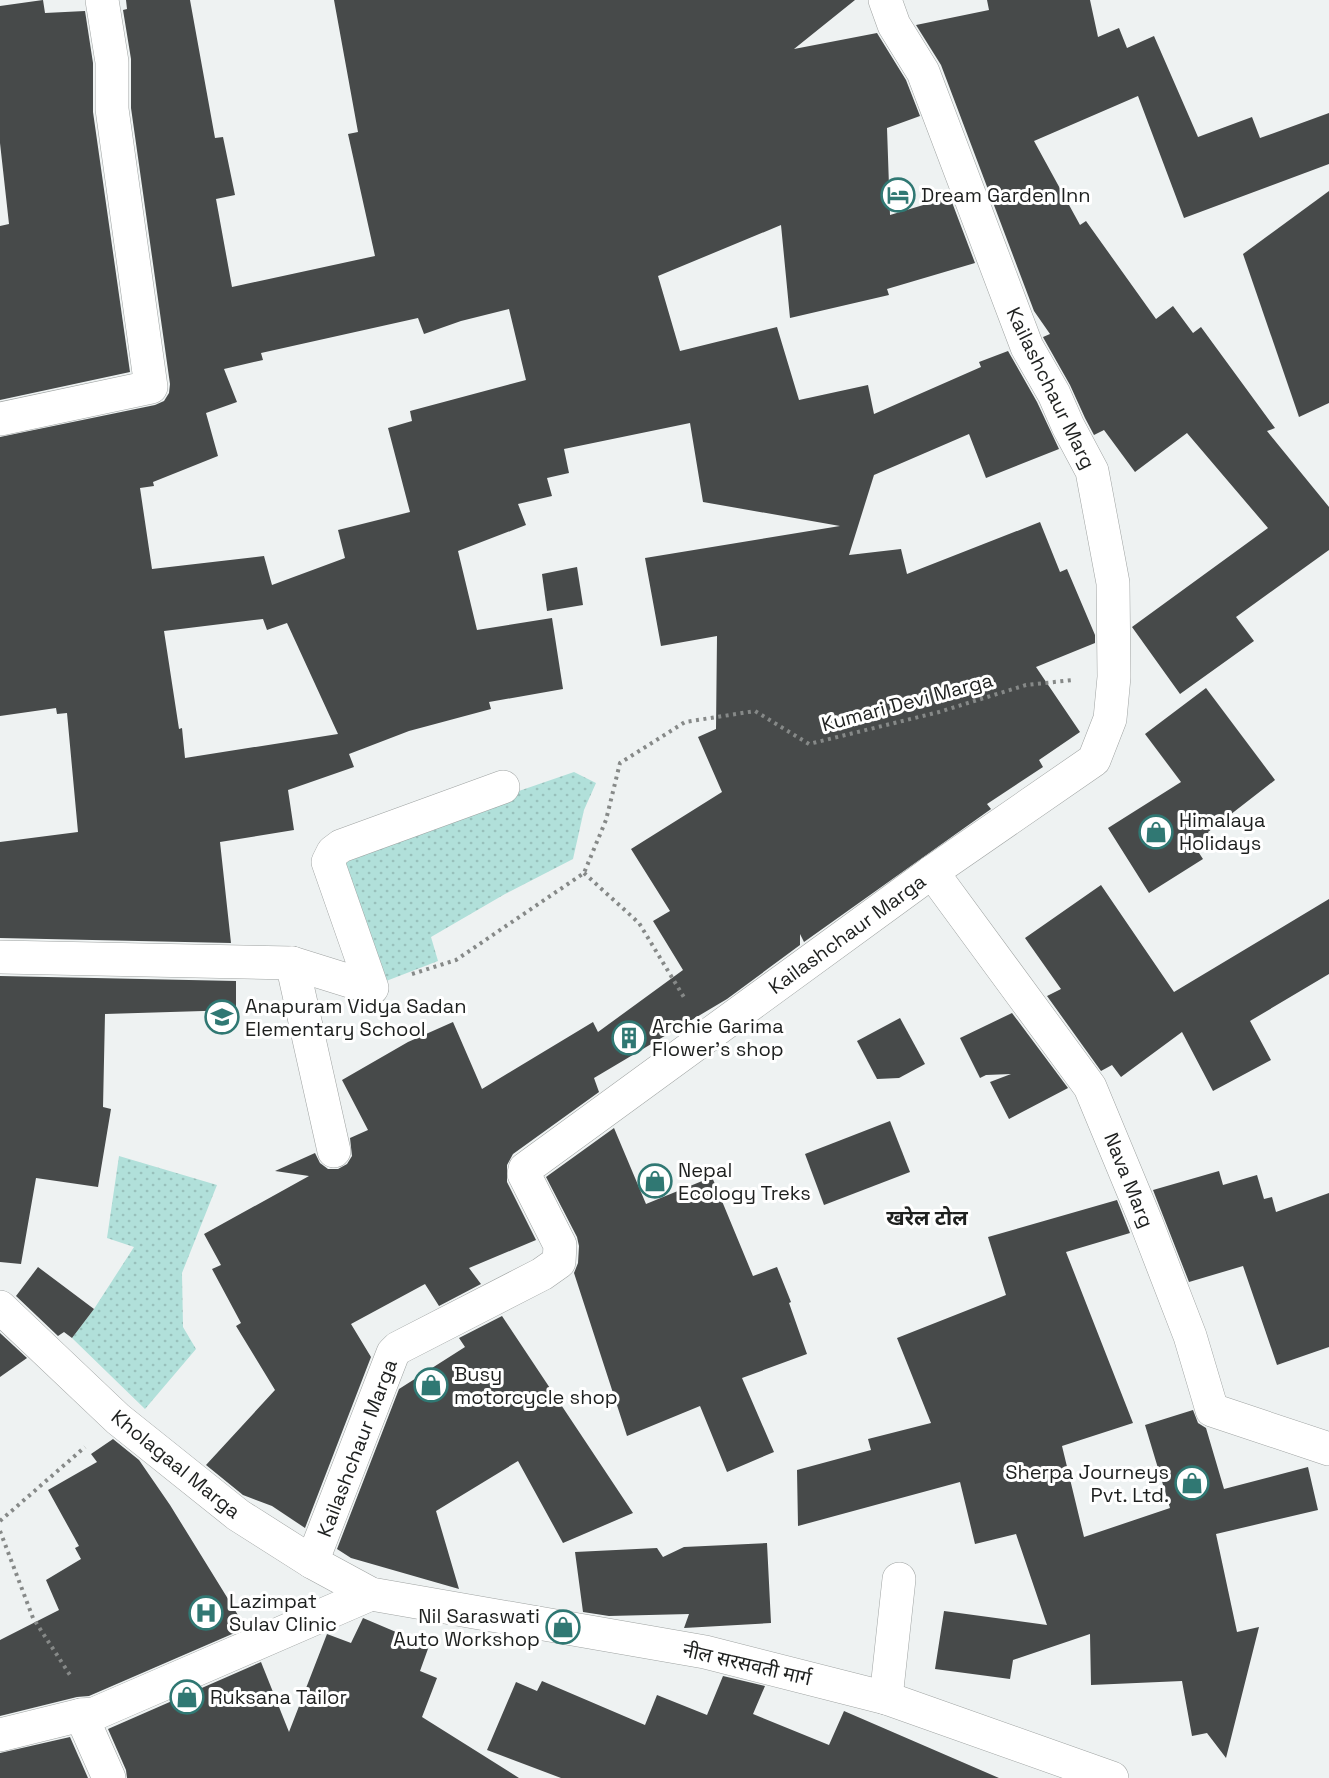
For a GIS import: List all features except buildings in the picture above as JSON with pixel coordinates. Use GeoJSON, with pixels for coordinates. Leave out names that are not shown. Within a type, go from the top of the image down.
{"type":"FeatureCollection","features":[{"type":"Feature","properties":{"kind":"street"},"geometry":{"type":"LineString","coordinates":[[0,420],[151,387],[112,109],[112,62],[102,0]]}},
{"type":"Feature","properties":{"kind":"street","name":"Kailashchaur Marg"},"geometry":{"type":"LineString","coordinates":[[885,0],[894,25],[922,72],[1027,347],[1054,394],[1092,471],[1113,583],[1114,676],[1110,719],[1095,760]]}},
{"type":"Feature","properties":{"kind":"street","name":"Kailashchaur Marga"},"geometry":{"type":"LineString","coordinates":[[312,1562],[393,1353],[398,1348],[542,1274],[560,1262],[560,1245],[524,1174],[525,1169],[932,872],[1095,760]]}},
{"type":"Feature","properties":{"kind":"street"},"geometry":{"type":"LineString","coordinates":[[372,988],[328,862],[333,852],[341,846],[503,786]]}},
{"type":"Feature","properties":{"kind":"street","name":"Nava Marg"},"geometry":{"type":"LineString","coordinates":[[932,872],[1090,1086],[1186,1326],[1212,1410],[1329,1449]]}},
{"type":"Feature","properties":{"kind":"street"},"geometry":{"type":"LineString","coordinates":[[0,957],[292,963],[372,988]]}},
{"type":"Feature","properties":{"kind":"street"},"geometry":{"type":"LineString","coordinates":[[292,963],[333,1151]]}},
{"type":"Feature","properties":{"kind":"street","name":"Kholagaal Marga"},"geometry":{"type":"LineString","coordinates":[[0,1307],[118,1419],[238,1515],[312,1562],[371,1594]]}},
{"type":"Feature","properties":{"kind":"street"},"geometry":{"type":"LineString","coordinates":[[886,1698],[899,1579]]}},
{"type":"Feature","properties":{"kind":"street"},"geometry":{"type":"LineString","coordinates":[[0,1736],[88,1715],[371,1594]]}},
{"type":"Feature","properties":{"kind":"street","name":"नील सरसवती मार्ग"},"geometry":{"type":"LineString","coordinates":[[371,1594],[705,1652],[886,1698],[1113,1778]]}},
{"type":"Feature","properties":{"kind":"street"},"geometry":{"type":"LineString","coordinates":[[88,1715],[109,1778]]}},
{"type":"Feature","properties":{"kind":"path","name":"Kumari Devi Marga"},"geometry":{"type":"LineString","coordinates":[[584,873],[606,820],[620,763],[685,722],[755,711],[809,744],[939,712],[1026,685],[1114,676]]}},
{"type":"Feature","properties":{"kind":"path"},"geometry":{"type":"LineString","coordinates":[[372,988],[456,960],[584,873],[639,924],[707,1036]]}},
{"type":"Feature","properties":{"kind":"path"},"geometry":{"type":"LineString","coordinates":[[0,1521],[118,1419]]}},
{"type":"Feature","properties":{"kind":"path"},"geometry":{"type":"LineString","coordinates":[[0,1531],[33,1618],[88,1715]]}},
{"type":"Feature","properties":{"kind":"shaded area"},"geometry":{"type":"Polygon","coordinates":[[[574,772],[596,783],[584,810],[573,859],[505,894],[431,937],[438,961],[381,983],[335,858],[345,851],[574,772]]]}},
{"type":"Feature","properties":{"kind":"shaded area"},"geometry":{"type":"Polygon","coordinates":[[[119,1156],[217,1185],[182,1273],[183,1327],[196,1349],[145,1409],[72,1338],[94,1309],[134,1247],[107,1238],[119,1156]]]}},
{"type":"Feature","properties":{"kind":"place","name":"Dream Garden Inn"},"geometry":{"type":"Point","coordinates":[898,195]}},
{"type":"Feature","properties":{"kind":"place","name":"Himalaya Holidays"},"geometry":{"type":"Point","coordinates":[1156,832]}},
{"type":"Feature","properties":{"kind":"place","name":"Anapuram Vidya Sadan Elementary School"},"geometry":{"type":"Point","coordinates":[222,1017]}},
{"type":"Feature","properties":{"kind":"place","name":"Archie Garima Flower's shop"},"geometry":{"type":"Point","coordinates":[629,1038]}},
{"type":"Feature","properties":{"kind":"place","name":"Nepal Ecology Treks"},"geometry":{"type":"Point","coordinates":[655,1181]}},
{"type":"Feature","properties":{"kind":"place","name":"Busy motorcycle shop"},"geometry":{"type":"Point","coordinates":[431,1385]}},
{"type":"Feature","properties":{"kind":"place","name":"Sherpa Journeys Pvt. Ltd."},"geometry":{"type":"Point","coordinates":[1192,1483]}},
{"type":"Feature","properties":{"kind":"place","name":"Lazimpat Sulav Clinic"},"geometry":{"type":"Point","coordinates":[206,1613]}},
{"type":"Feature","properties":{"kind":"place","name":"Nil Saraswati Auto Workshop"},"geometry":{"type":"Point","coordinates":[563,1627]}},
{"type":"Feature","properties":{"kind":"place","name":"Ruksana Tailor"},"geometry":{"type":"Point","coordinates":[187,1697]}},
{"type":"Feature","properties":{"kind":"district","name":"खरेल टोल"},"geometry":{"type":"Point","coordinates":[927,1218]}}]}
